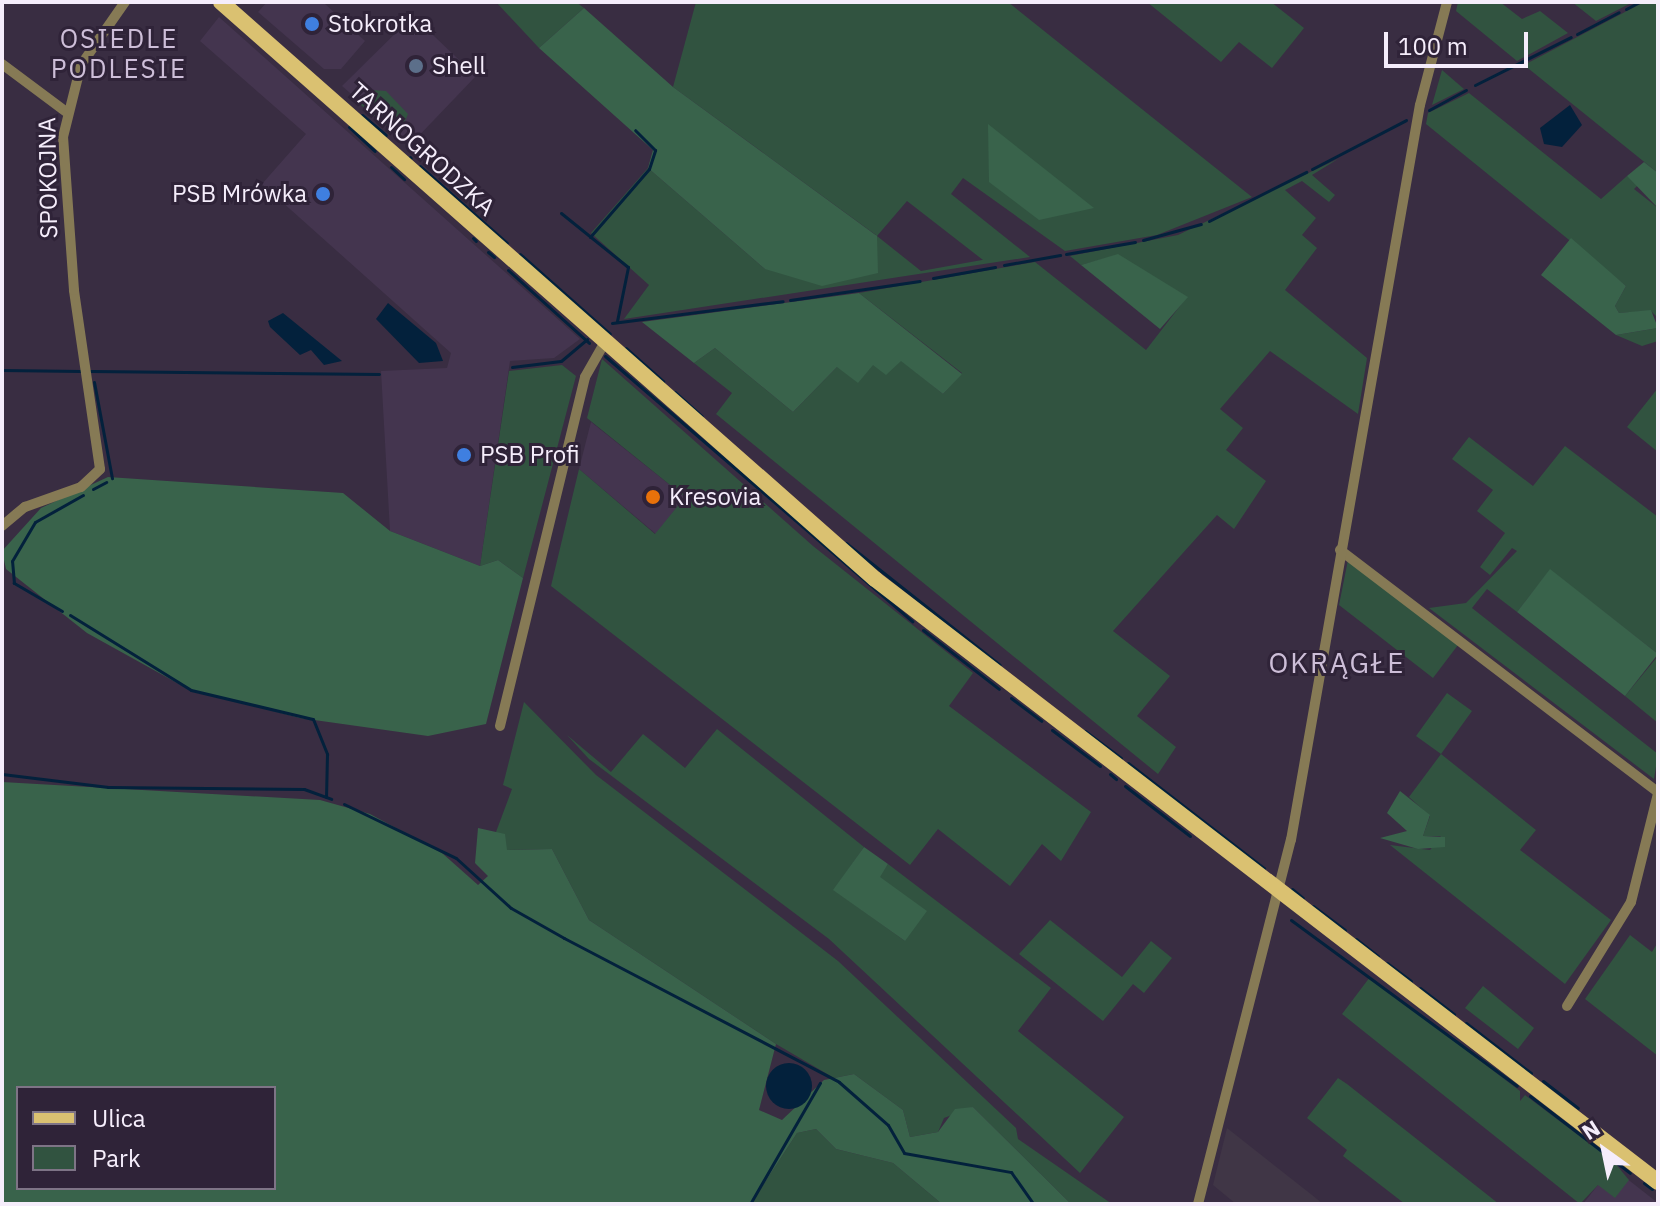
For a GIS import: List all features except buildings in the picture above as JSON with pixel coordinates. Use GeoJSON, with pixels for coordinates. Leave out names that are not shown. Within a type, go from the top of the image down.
{"type":"FeatureCollection","features":[{"type":"Feature","properties":{"kind":"main road","name":"TARNOGRODZKA"},"geometry":{"type":"LineString","coordinates":[[221,2],[898,598],[1658,1182]]}},
{"type":"Feature","properties":{"kind":"street","name":"SPOKOJNA"},"geometry":{"type":"LineString","coordinates":[[2,526],[25,507],[81,487],[100,469],[69,240],[65,111],[81,65],[125,2]]}},
{"type":"Feature","properties":{"kind":"street"},"geometry":{"type":"LineString","coordinates":[[1198,1204],[1277,891],[1420,105],[1447,2]]}},
{"type":"Feature","properties":{"kind":"street"},"geometry":{"type":"LineString","coordinates":[[2,64],[65,111]]}},
{"type":"Feature","properties":{"kind":"street"},"geometry":{"type":"LineString","coordinates":[[500,726],[585,377],[598,337]]}},
{"type":"Feature","properties":{"kind":"street"},"geometry":{"type":"LineString","coordinates":[[1340,550],[1658,793],[1627,910],[1567,1006]]}},
{"type":"Feature","properties":{"kind":"shaded area"},"geometry":{"type":"Polygon","coordinates":[[[267,2],[323,2],[365,41],[341,69],[324,69],[258,12],[267,2]]]}},
{"type":"Feature","properties":{"kind":"shaded area"},"geometry":{"type":"Polygon","coordinates":[[[413,16],[476,76],[410,145],[342,86],[413,16]]]}},
{"type":"Feature","properties":{"kind":"shaded area"},"geometry":{"type":"Polygon","coordinates":[[[219,17],[580,339],[554,358],[510,361],[480,566],[390,531],[381,371],[447,368],[451,353],[262,184],[306,134],[200,41],[219,17]]]}},
{"type":"Feature","properties":{"kind":"shaded area"},"geometry":{"type":"Polygon","coordinates":[[[591,422],[685,497],[656,534],[579,469],[591,422]]]}},
{"type":"Feature","properties":{"kind":"shaded area"},"geometry":{"type":"Polygon","coordinates":[[[1227,1128],[1323,1204],[1236,1204],[1213,1185],[1227,1128]]]}},
{"type":"Feature","properties":{"kind":"shaded area"},"geometry":{"type":"Polygon","coordinates":[[[1612,1167],[1658,1203],[1658,1204],[1583,1204],[1612,1167]]]}},
{"type":"Feature","properties":{"kind":"green space"},"geometry":{"type":"Polygon","coordinates":[[[496,2],[576,2],[584,8],[539,48],[496,2]]]}},
{"type":"Feature","properties":{"kind":"green space"},"geometry":{"type":"Polygon","coordinates":[[[696,2],[1008,2],[1252,197],[1157,235],[1065,251],[963,178],[951,194],[1030,257],[624,319],[649,285],[591,233],[648,168],[765,269],[876,235],[673,87],[696,2]],[[907,201],[877,236],[921,271],[983,260],[907,201]]]}},
{"type":"Feature","properties":{"kind":"green space"},"geometry":{"type":"Polygon","coordinates":[[[1147,2],[1271,2],[1304,28],[1272,68],[1239,42],[1221,62],[1147,2]]]}},
{"type":"Feature","properties":{"kind":"green space"},"geometry":{"type":"Polygon","coordinates":[[[1458,2],[1500,2],[1522,19],[1540,11],[1568,33],[1517,61],[1456,11],[1458,2]]]}},
{"type":"Feature","properties":{"kind":"green space"},"geometry":{"type":"Polygon","coordinates":[[[1572,2],[1633,2],[1596,21],[1572,2]]]}},
{"type":"Feature","properties":{"kind":"green space"},"geometry":{"type":"Polygon","coordinates":[[[1644,2],[1658,2],[1658,173],[1524,65],[1644,2]]]}},
{"type":"Feature","properties":{"kind":"green space"},"geometry":{"type":"Polygon","coordinates":[[[584,8],[673,87],[877,236],[878,273],[822,286],[765,269],[648,168],[653,150],[539,48],[584,8]]]}},
{"type":"Feature","properties":{"kind":"green space"},"geometry":{"type":"Polygon","coordinates":[[[1442,70],[1464,89],[1432,105],[1442,70]]]}},
{"type":"Feature","properties":{"kind":"green space"},"geometry":{"type":"Polygon","coordinates":[[[372,90],[386,91],[408,114],[399,136],[356,101],[372,90]]]}},
{"type":"Feature","properties":{"kind":"green space"},"geometry":{"type":"Polygon","coordinates":[[[1469,93],[1601,199],[1627,176],[1640,183],[1634,189],[1658,208],[1658,318],[1651,311],[1619,313],[1615,306],[1626,286],[1426,124],[1428,113],[1469,93]]]}},
{"type":"Feature","properties":{"kind":"green space"},"geometry":{"type":"Polygon","coordinates":[[[988,124],[1094,208],[1039,220],[989,182],[988,124]]]}},
{"type":"Feature","properties":{"kind":"green space"},"geometry":{"type":"Polygon","coordinates":[[[1338,159],[1312,175],[1335,195],[1329,202],[1302,181],[1285,190],[1316,218],[1302,235],[1317,248],[1285,290],[1367,358],[1358,414],[1270,351],[1220,409],[1243,428],[1226,450],[1266,481],[1234,529],[1217,515],[1113,631],[1170,676],[1137,716],[1176,747],[1158,774],[716,414],[732,393],[694,363],[715,348],[793,412],[837,367],[901,360],[943,394],[962,373],[859,293],[1035,262],[1146,350],[1187,297],[1118,255],[1081,265],[1070,256],[1178,235],[1338,159]]]}},
{"type":"Feature","properties":{"kind":"green space"},"geometry":{"type":"Polygon","coordinates":[[[1644,162],[1658,173],[1658,208],[1627,176],[1644,162]]]}},
{"type":"Feature","properties":{"kind":"green space"},"geometry":{"type":"Polygon","coordinates":[[[1571,238],[1626,286],[1615,306],[1619,313],[1651,310],[1658,328],[1616,335],[1541,275],[1571,238]]]}},
{"type":"Feature","properties":{"kind":"green space"},"geometry":{"type":"Polygon","coordinates":[[[1118,254],[1188,297],[1160,329],[1081,265],[1118,254]]]}},
{"type":"Feature","properties":{"kind":"green space"},"geometry":{"type":"Polygon","coordinates":[[[859,293],[962,374],[943,394],[901,361],[886,375],[873,365],[858,383],[837,367],[793,412],[715,348],[694,363],[642,322],[859,293]]]}},
{"type":"Feature","properties":{"kind":"green space"},"geometry":{"type":"Polygon","coordinates":[[[1658,328],[1658,341],[1642,346],[1616,335],[1658,328]]]}},
{"type":"Feature","properties":{"kind":"green space"},"geometry":{"type":"Polygon","coordinates":[[[602,359],[813,546],[973,673],[949,706],[1091,812],[1061,861],[1042,844],[1010,886],[938,829],[910,865],[551,586],[579,469],[655,534],[685,497],[587,418],[602,359]]]}},
{"type":"Feature","properties":{"kind":"green space"},"geometry":{"type":"Polygon","coordinates":[[[562,365],[576,376],[523,578],[498,560],[480,566],[509,371],[562,365]]]}},
{"type":"Feature","properties":{"kind":"green space"},"geometry":{"type":"Polygon","coordinates":[[[1658,388],[1658,452],[1627,427],[1658,388]]]}},
{"type":"Feature","properties":{"kind":"green space"},"geometry":{"type":"Polygon","coordinates":[[[1469,437],[1533,486],[1565,446],[1658,517],[1658,654],[1550,570],[1517,612],[1487,589],[1472,608],[1658,754],[1654,779],[1429,608],[1466,603],[1517,551],[1512,548],[1490,575],[1480,567],[1505,533],[1477,511],[1493,490],[1452,459],[1469,437]]]}},
{"type":"Feature","properties":{"kind":"green space"},"geometry":{"type":"Polygon","coordinates":[[[108,477],[343,493],[390,531],[480,566],[498,560],[523,578],[486,724],[428,736],[300,718],[188,689],[87,633],[6,569],[2,551],[41,508],[108,477]]]}},
{"type":"Feature","properties":{"kind":"green space"},"geometry":{"type":"Polygon","coordinates":[[[1348,560],[1458,645],[1433,678],[1339,605],[1348,560]]]}},
{"type":"Feature","properties":{"kind":"green space"},"geometry":{"type":"Polygon","coordinates":[[[1550,569],[1658,654],[1625,696],[1517,612],[1550,569]]]}},
{"type":"Feature","properties":{"kind":"green space"},"geometry":{"type":"Polygon","coordinates":[[[1658,656],[1658,723],[1625,696],[1658,656]]]}},
{"type":"Feature","properties":{"kind":"green space"},"geometry":{"type":"Polygon","coordinates":[[[1447,693],[1472,711],[1441,754],[1416,736],[1447,693]]]}},
{"type":"Feature","properties":{"kind":"green space"},"geometry":{"type":"Polygon","coordinates":[[[524,702],[596,775],[838,961],[1016,1128],[1018,1139],[1112,1204],[1071,1204],[973,1107],[944,1118],[938,1132],[910,1137],[903,1110],[854,1074],[834,1078],[776,1044],[589,920],[552,849],[506,850],[496,832],[512,789],[503,785],[524,702]]]}},
{"type":"Feature","properties":{"kind":"green space"},"geometry":{"type":"Polygon","coordinates":[[[717,729],[864,847],[834,890],[905,941],[879,877],[888,864],[1051,988],[1018,1031],[1124,1117],[1080,1173],[829,939],[589,759],[567,735],[611,772],[643,734],[685,768],[717,729]]]}},
{"type":"Feature","properties":{"kind":"green space"},"geometry":{"type":"Polygon","coordinates":[[[1441,754],[1536,830],[1520,850],[1611,920],[1565,984],[1390,845],[1430,850],[1441,836],[1423,836],[1430,816],[1409,797],[1441,754]]]}},
{"type":"Feature","properties":{"kind":"green space"},"geometry":{"type":"Polygon","coordinates":[[[2,782],[320,800],[370,814],[442,853],[478,885],[488,876],[475,863],[478,828],[505,834],[507,850],[552,849],[589,920],[776,1044],[759,1110],[782,1120],[824,1080],[854,1074],[903,1110],[910,1137],[938,1132],[955,1109],[973,1107],[1071,1204],[942,1204],[893,1163],[836,1149],[816,1129],[797,1133],[751,1204],[2,1204],[2,782]]]}},
{"type":"Feature","properties":{"kind":"green space"},"geometry":{"type":"Polygon","coordinates":[[[1400,791],[1430,815],[1423,836],[1445,837],[1445,847],[1418,849],[1380,838],[1407,831],[1387,813],[1400,791]]]}},
{"type":"Feature","properties":{"kind":"green space"},"geometry":{"type":"Polygon","coordinates":[[[864,847],[888,864],[880,877],[927,911],[905,941],[833,890],[864,847]]]}},
{"type":"Feature","properties":{"kind":"green space"},"geometry":{"type":"Polygon","coordinates":[[[1050,920],[1122,977],[1151,941],[1172,958],[1144,993],[1133,984],[1103,1021],[1019,954],[1050,920]]]}},
{"type":"Feature","properties":{"kind":"green space"},"geometry":{"type":"Polygon","coordinates":[[[1630,935],[1652,952],[1658,942],[1658,1056],[1585,999],[1630,935]]]}},
{"type":"Feature","properties":{"kind":"green space"},"geometry":{"type":"Polygon","coordinates":[[[1370,977],[1520,1091],[1520,1101],[1525,1095],[1614,1162],[1629,1180],[1615,1198],[1598,1185],[1580,1204],[1342,1014],[1370,977]]]}},
{"type":"Feature","properties":{"kind":"green space"},"geometry":{"type":"Polygon","coordinates":[[[1483,986],[1534,1028],[1518,1049],[1465,1008],[1483,986]]]}},
{"type":"Feature","properties":{"kind":"green space"},"geometry":{"type":"Polygon","coordinates":[[[1338,1078],[1499,1204],[1405,1204],[1343,1156],[1347,1150],[1307,1118],[1338,1078]]]}},
{"type":"Feature","properties":{"kind":"green space"},"geometry":{"type":"Polygon","coordinates":[[[816,1129],[836,1149],[893,1163],[942,1204],[751,1204],[797,1133],[816,1129]]]}},
{"type":"Feature","properties":{"kind":"water"},"geometry":{"type":"Polygon","coordinates":[[[1570,105],[1582,125],[1562,147],[1544,144],[1540,128],[1570,105]]]}},
{"type":"Feature","properties":{"kind":"water"},"geometry":{"type":"Polygon","coordinates":[[[388,303],[436,343],[443,361],[419,363],[376,319],[388,303]]]}},
{"type":"Feature","properties":{"kind":"water"},"geometry":{"type":"Polygon","coordinates":[[[283,313],[342,361],[324,365],[311,350],[300,355],[270,327],[268,321],[283,313]]]}},
{"type":"Feature","properties":{"kind":"water"},"geometry":{"type":"Polygon","coordinates":[[[789,1063],[805,1070],[812,1086],[805,1102],[789,1109],[773,1102],[766,1086],[773,1070],[789,1063]]]}},
{"type":"Feature","properties":{"kind":"waterway"},"geometry":{"type":"LineString","coordinates":[[1626,9],[1639,2]]}},
{"type":"Feature","properties":{"kind":"waterway"},"geometry":{"type":"LineString","coordinates":[[1577,34],[1619,12]]}},
{"type":"Feature","properties":{"kind":"waterway"},"geometry":{"type":"LineString","coordinates":[[1475,85],[1571,37]]}},
{"type":"Feature","properties":{"kind":"waterway"},"geometry":{"type":"LineString","coordinates":[[1429,110],[1466,90]]}},
{"type":"Feature","properties":{"kind":"waterway"},"geometry":{"type":"LineString","coordinates":[[362,115],[386,135]]}},
{"type":"Feature","properties":{"kind":"waterway"},"geometry":{"type":"LineString","coordinates":[[1312,169],[1406,120]]}},
{"type":"Feature","properties":{"kind":"waterway"},"geometry":{"type":"LineString","coordinates":[[349,127],[375,151]]}},
{"type":"Feature","properties":{"kind":"waterway"},"geometry":{"type":"LineString","coordinates":[[590,237],[649,169],[655,150],[635,130]]}},
{"type":"Feature","properties":{"kind":"waterway"},"geometry":{"type":"LineString","coordinates":[[420,166],[507,243]]}},
{"type":"Feature","properties":{"kind":"waterway"},"geometry":{"type":"LineString","coordinates":[[391,167],[404,179]]}},
{"type":"Feature","properties":{"kind":"waterway"},"geometry":{"type":"LineString","coordinates":[[1209,221],[1306,172]]}},
{"type":"Feature","properties":{"kind":"waterway"},"geometry":{"type":"LineString","coordinates":[[561,213],[628,267],[617,321]]}},
{"type":"Feature","properties":{"kind":"waterway"},"geometry":{"type":"LineString","coordinates":[[1143,240],[1201,224]]}},
{"type":"Feature","properties":{"kind":"waterway"},"geometry":{"type":"LineString","coordinates":[[473,238],[476,241]]}},
{"type":"Feature","properties":{"kind":"waterway"},"geometry":{"type":"LineString","coordinates":[[1066,254],[1135,242]]}},
{"type":"Feature","properties":{"kind":"waterway"},"geometry":{"type":"LineString","coordinates":[[488,252],[494,257]]}},
{"type":"Feature","properties":{"kind":"waterway"},"geometry":{"type":"LineString","coordinates":[[520,254],[610,334]]}},
{"type":"Feature","properties":{"kind":"waterway"},"geometry":{"type":"LineString","coordinates":[[1004,265],[1060,255]]}},
{"type":"Feature","properties":{"kind":"waterway"},"geometry":{"type":"LineString","coordinates":[[933,278],[995,267]]}},
{"type":"Feature","properties":{"kind":"waterway"},"geometry":{"type":"LineString","coordinates":[[508,270],[589,343]]}},
{"type":"Feature","properties":{"kind":"waterway"},"geometry":{"type":"LineString","coordinates":[[790,300],[920,281]]}},
{"type":"Feature","properties":{"kind":"waterway"},"geometry":{"type":"LineString","coordinates":[[612,323],[783,301]]}},
{"type":"Feature","properties":{"kind":"waterway"},"geometry":{"type":"LineString","coordinates":[[512,367],[561,361],[587,339]]}},
{"type":"Feature","properties":{"kind":"waterway"},"geometry":{"type":"LineString","coordinates":[[626,348],[663,381]]}},
{"type":"Feature","properties":{"kind":"waterway"},"geometry":{"type":"LineString","coordinates":[[605,356],[912,621]]}},
{"type":"Feature","properties":{"kind":"waterway"},"geometry":{"type":"LineString","coordinates":[[2,370],[81,371]]}},
{"type":"Feature","properties":{"kind":"waterway"},"geometry":{"type":"LineString","coordinates":[[91,371],[379,374]]}},
{"type":"Feature","properties":{"kind":"waterway"},"geometry":{"type":"LineString","coordinates":[[94,382],[112,478]]}},
{"type":"Feature","properties":{"kind":"waterway"},"geometry":{"type":"LineString","coordinates":[[675,392],[702,416]]}},
{"type":"Feature","properties":{"kind":"waterway"},"geometry":{"type":"LineString","coordinates":[[93,489],[106,482]]}},
{"type":"Feature","properties":{"kind":"waterway"},"geometry":{"type":"LineString","coordinates":[[62,611],[14,583],[12,561],[35,522],[83,495]]}},
{"type":"Feature","properties":{"kind":"waterway"},"geometry":{"type":"LineString","coordinates":[[846,543],[1000,665]]}},
{"type":"Feature","properties":{"kind":"waterway"},"geometry":{"type":"LineString","coordinates":[[70,615],[191,690],[313,719],[327,754],[326,797]]}},
{"type":"Feature","properties":{"kind":"waterway"},"geometry":{"type":"LineString","coordinates":[[923,630],[999,689]]}},
{"type":"Feature","properties":{"kind":"waterway"},"geometry":{"type":"LineString","coordinates":[[1011,698],[1041,721]]}},
{"type":"Feature","properties":{"kind":"waterway"},"geometry":{"type":"LineString","coordinates":[[1052,730],[1100,766]]}},
{"type":"Feature","properties":{"kind":"waterway"},"geometry":{"type":"LineString","coordinates":[[1085,731],[1121,758]]}},
{"type":"Feature","properties":{"kind":"waterway"},"geometry":{"type":"LineString","coordinates":[[1128,763],[1264,868]]}},
{"type":"Feature","properties":{"kind":"waterway"},"geometry":{"type":"LineString","coordinates":[[2,774],[108,787],[304,789],[331,799]]}},
{"type":"Feature","properties":{"kind":"waterway"},"geometry":{"type":"LineString","coordinates":[[1110,774],[1116,779]]}},
{"type":"Feature","properties":{"kind":"waterway"},"geometry":{"type":"LineString","coordinates":[[1125,786],[1190,836]]}},
{"type":"Feature","properties":{"kind":"waterway"},"geometry":{"type":"LineString","coordinates":[[344,804],[456,858],[511,908],[564,938],[839,1082],[888,1125],[904,1153],[1011,1172],[1033,1204]]}},
{"type":"Feature","properties":{"kind":"waterway"},"geometry":{"type":"LineString","coordinates":[[1292,889],[1303,898]]}},
{"type":"Feature","properties":{"kind":"waterway"},"geometry":{"type":"LineString","coordinates":[[1313,906],[1345,930]]}},
{"type":"Feature","properties":{"kind":"waterway"},"geometry":{"type":"LineString","coordinates":[[1291,920],[1517,1086]]}},
{"type":"Feature","properties":{"kind":"waterway"},"geometry":{"type":"LineString","coordinates":[[1356,939],[1378,956]]}},
{"type":"Feature","properties":{"kind":"waterway"},"geometry":{"type":"LineString","coordinates":[[1387,963],[1411,981]]}},
{"type":"Feature","properties":{"kind":"waterway"},"geometry":{"type":"LineString","coordinates":[[1420,988],[1454,1014]]}},
{"type":"Feature","properties":{"kind":"waterway"},"geometry":{"type":"LineString","coordinates":[[1466,1023],[1531,1073]]}},
{"type":"Feature","properties":{"kind":"waterway"},"geometry":{"type":"LineString","coordinates":[[1543,1081],[1578,1108]]}},
{"type":"Feature","properties":{"kind":"waterway"},"geometry":{"type":"LineString","coordinates":[[750,1204],[820,1083]]}},
{"type":"Feature","properties":{"kind":"waterway"},"geometry":{"type":"LineString","coordinates":[[1530,1096],[1630,1173]]}},
{"type":"Feature","properties":{"kind":"waterway"},"geometry":{"type":"LineString","coordinates":[[1644,1183],[1652,1189]]}},
{"type":"Feature","properties":{"kind":"place","name":"Stokrotka"},"geometry":{"type":"Point","coordinates":[312,24]}},
{"type":"Feature","properties":{"kind":"place","name":"Shell"},"geometry":{"type":"Point","coordinates":[416,66]}},
{"type":"Feature","properties":{"kind":"place","name":"PSB Mrówka"},"geometry":{"type":"Point","coordinates":[323,194]}},
{"type":"Feature","properties":{"kind":"place","name":"PSB Profi"},"geometry":{"type":"Point","coordinates":[464,455]}},
{"type":"Feature","properties":{"kind":"place","name":"Kresovia"},"geometry":{"type":"Point","coordinates":[653,497]}},
{"type":"Feature","properties":{"kind":"district","name":"OSIEDLE PODLESIE"},"geometry":{"type":"Point","coordinates":[119,54]}},
{"type":"Feature","properties":{"kind":"district","name":"OKRĄGŁE"},"geometry":{"type":"Point","coordinates":[1337,663]}}]}
